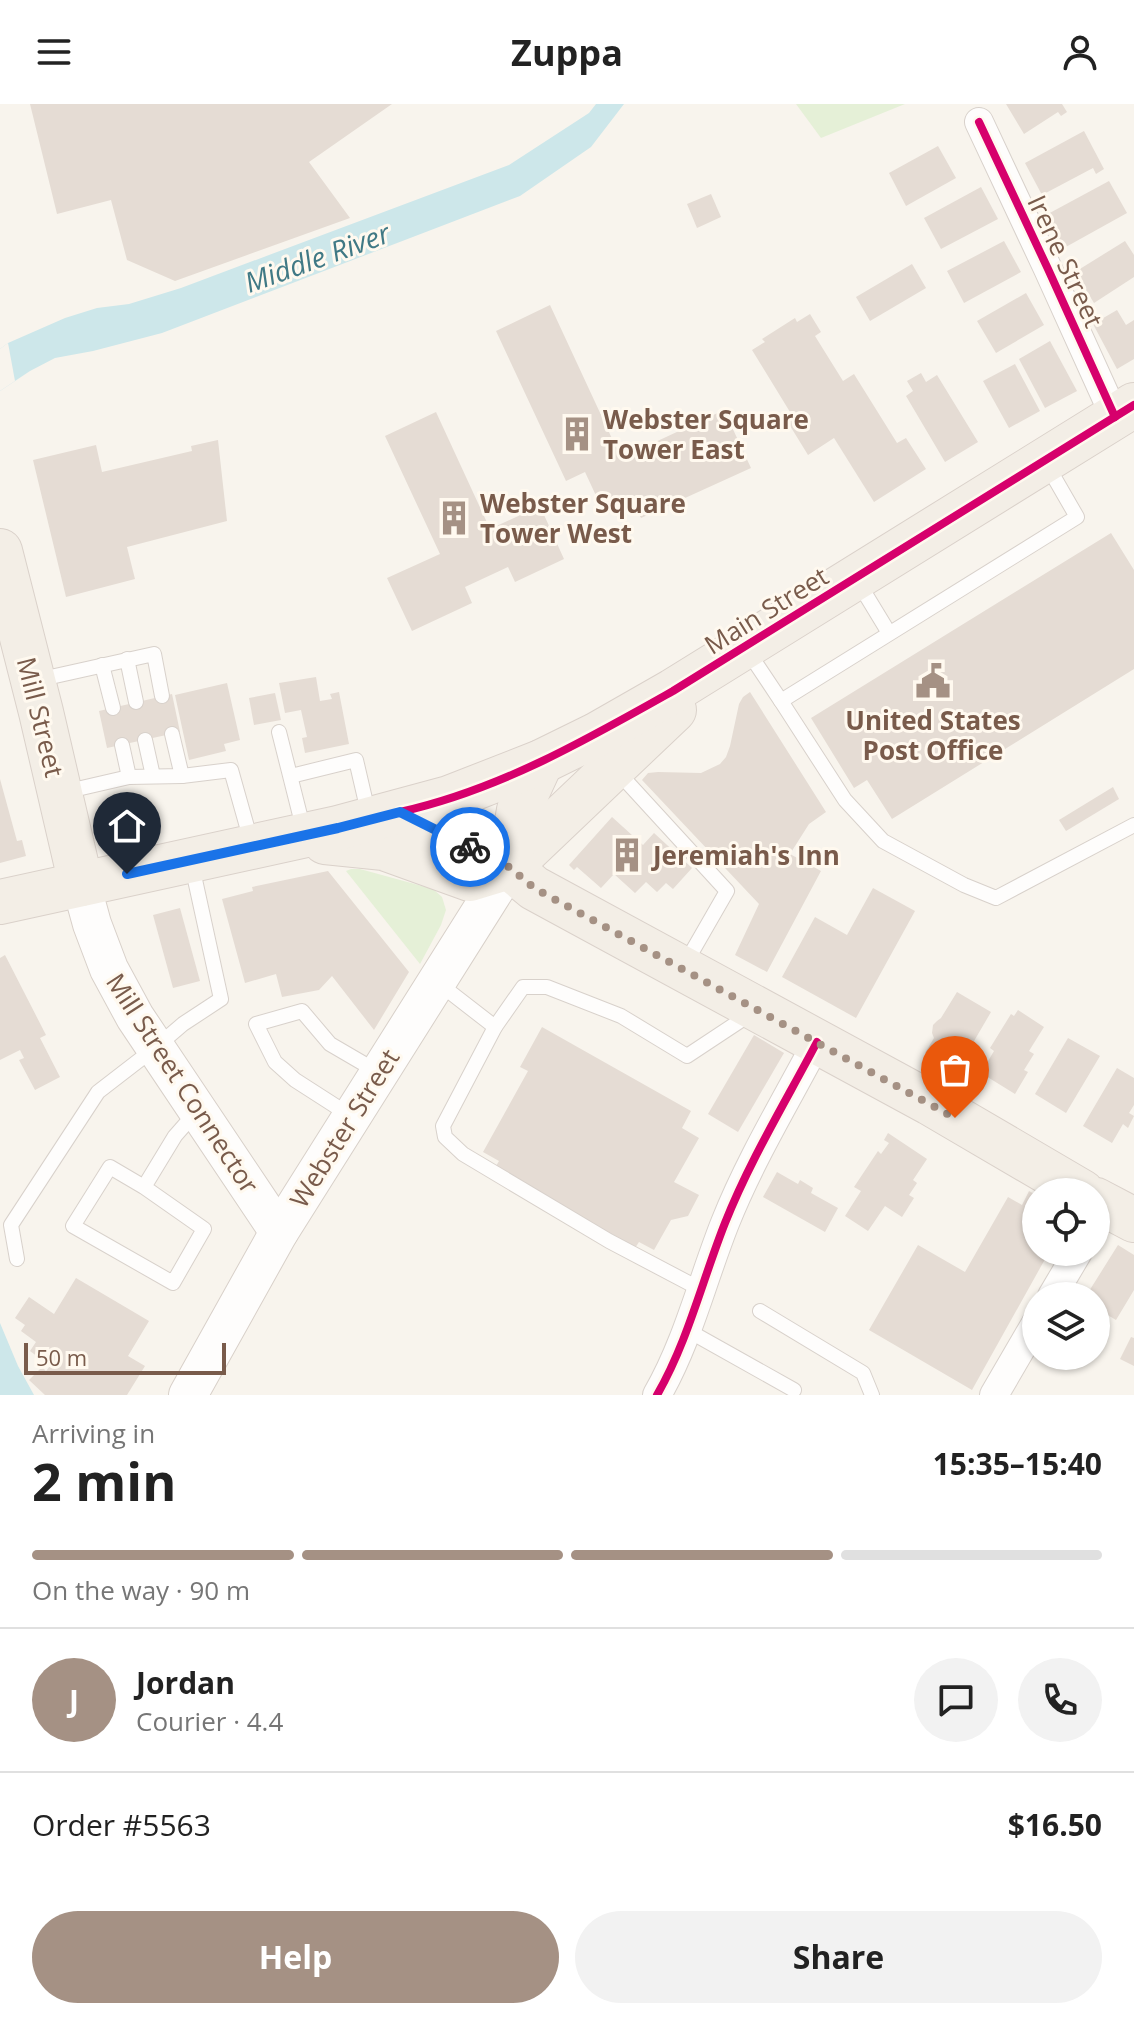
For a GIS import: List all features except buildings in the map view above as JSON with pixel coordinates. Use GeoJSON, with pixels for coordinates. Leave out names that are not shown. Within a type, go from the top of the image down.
{"type":"FeatureCollection","features":[{"type":"Feature","properties":{"kind":"main road","name":"Main Street"},"geometry":{"type":"LineString","coordinates":[[0,902],[385,816],[449,798],[541,762],[673,691],[1124,411]]}},
{"type":"Feature","properties":{"kind":"main road","name":"Mill Street"},"geometry":{"type":"LineString","coordinates":[[0,551],[81,884]]}},
{"type":"Feature","properties":{"kind":"main road","name":"Webster Street"},"geometry":{"type":"LineString","coordinates":[[188,1395],[279,1232],[509,867],[739,651]]}},
{"type":"Feature","properties":{"kind":"main road","name":"Webster Street"},"geometry":{"type":"LineString","coordinates":[[509,867],[519,810],[541,762]]}},
{"type":"Feature","properties":{"kind":"main road"},"geometry":{"type":"LineString","coordinates":[[385,816],[509,867],[534,888],[930,1103],[1054,1178]]}},
{"type":"Feature","properties":{"kind":"main road"},"geometry":{"type":"LineString","coordinates":[[283,840],[384,848],[470,879],[509,867]]}},
{"type":"Feature","properties":{"kind":"main road","name":"Mill Street Connector"},"geometry":{"type":"LineString","coordinates":[[81,884],[109,969],[135,1017],[279,1232]]}},
{"type":"Feature","properties":{"kind":"street","name":"Irene Street"},"geometry":{"type":"LineString","coordinates":[[979,122],[1048,269],[1124,411]]}},
{"type":"Feature","properties":{"kind":"street"},"geometry":{"type":"LineString","coordinates":[[657,1395],[673,1367],[725,1222],[817,1042]]}},
{"type":"Feature","properties":{"kind":"street"},"geometry":{"type":"LineString","coordinates":[[994,1395],[1022,1347]]}},
{"type":"Feature","properties":{"kind":"lane"},"geometry":{"type":"LineString","coordinates":[[781,701],[1077,517],[1045,461]]}},
{"type":"Feature","properties":{"kind":"lane"},"geometry":{"type":"LineString","coordinates":[[855,579],[889,633]]}},
{"type":"Feature","properties":{"kind":"lane"},"geometry":{"type":"LineString","coordinates":[[739,651],[781,701],[845,800],[883,841],[964,885],[996,898],[1134,825]]}},
{"type":"Feature","properties":{"kind":"lane"},"geometry":{"type":"LineString","coordinates":[[33,681],[154,654],[162,696]]}},
{"type":"Feature","properties":{"kind":"lane"},"geometry":{"type":"LineString","coordinates":[[127,659],[136,702]]}},
{"type":"Feature","properties":{"kind":"lane"},"geometry":{"type":"LineString","coordinates":[[102,665],[113,708]]}},
{"type":"Feature","properties":{"kind":"lane"},"geometry":{"type":"LineString","coordinates":[[279,732],[291,776],[283,840]]}},
{"type":"Feature","properties":{"kind":"lane"},"geometry":{"type":"LineString","coordinates":[[172,734],[182,776]]}},
{"type":"Feature","properties":{"kind":"lane"},"geometry":{"type":"LineString","coordinates":[[145,740],[153,776]]}},
{"type":"Feature","properties":{"kind":"lane"},"geometry":{"type":"LineString","coordinates":[[122,745],[129,777]]}},
{"type":"Feature","properties":{"kind":"lane"},"geometry":{"type":"LineString","coordinates":[[291,776],[356,760],[385,816]]}},
{"type":"Feature","properties":{"kind":"lane"},"geometry":{"type":"LineString","coordinates":[[613,767],[727,891],[683,968]]}},
{"type":"Feature","properties":{"kind":"lane"},"geometry":{"type":"LineString","coordinates":[[60,793],[129,777],[182,776],[231,770],[283,840]]}},
{"type":"Feature","properties":{"kind":"lane"},"geometry":{"type":"LineString","coordinates":[[17,1259],[11,1225],[98,1092],[183,1024],[221,999],[190,860]]}},
{"type":"Feature","properties":{"kind":"lane"},"geometry":{"type":"LineString","coordinates":[[436,982],[495,1027]]}},
{"type":"Feature","properties":{"kind":"lane"},"geometry":{"type":"LineString","coordinates":[[702,1290],[609,1241],[463,1154],[445,1137],[443,1126],[495,1027],[523,987],[547,987],[621,1016],[687,1056],[758,1009]]}},
{"type":"Feature","properties":{"kind":"lane"},"geometry":{"type":"LineString","coordinates":[[352,1116],[295,1080],[275,1062],[256,1024],[302,1011],[330,1044],[379,1073]]}},
{"type":"Feature","properties":{"kind":"lane"},"geometry":{"type":"LineString","coordinates":[[144,1187],[175,1136],[197,1111]]}},
{"type":"Feature","properties":{"kind":"lane"},"geometry":{"type":"LineString","coordinates":[[110,1167],[144,1187],[204,1229],[173,1283],[73,1226],[110,1167]]}},
{"type":"Feature","properties":{"kind":"lane"},"geometry":{"type":"LineString","coordinates":[[760,1311],[863,1373],[872,1395]]}},
{"type":"Feature","properties":{"kind":"lane"},"geometry":{"type":"LineString","coordinates":[[687,1330],[794,1390]]}},
{"type":"Feature","properties":{"kind":"green space"},"geometry":{"type":"Polygon","coordinates":[[[796,104],[905,104],[821,138],[796,104]]]}},
{"type":"Feature","properties":{"kind":"green space"},"geometry":{"type":"Polygon","coordinates":[[[351,869],[433,889],[442,897],[446,910],[420,964],[346,871],[351,869]]]}},
{"type":"Feature","properties":{"kind":"water","name":"Middle River"},"geometry":{"type":"Polygon","coordinates":[[[596,104],[624,104],[591,147],[520,196],[162,333],[55,358],[0,391],[0,349],[8,343],[65,318],[97,308],[129,304],[181,288],[509,165],[589,113],[596,104]]]}},
{"type":"Feature","properties":{"kind":"water"},"geometry":{"type":"Polygon","coordinates":[[[0,1323],[18,1366],[34,1395],[0,1395],[0,1323]]]}},
{"type":"Feature","properties":{"kind":"pier"},"geometry":{"type":"Polygon","coordinates":[[[8,343],[15,381],[0,391],[0,349],[8,343]]]}},
{"type":"Feature","properties":{"kind":"cycle path"},"geometry":{"type":"LineString","coordinates":[[979,122],[1115,417]]}},
{"type":"Feature","properties":{"kind":"cycle path"},"geometry":{"type":"LineString","coordinates":[[400,812],[472,791],[541,762],[673,691],[1134,405]]}},
{"type":"Feature","properties":{"kind":"cycle path"},"geometry":{"type":"LineString","coordinates":[[657,1395],[686,1332],[735,1200],[817,1042]]}},
{"type":"Feature","properties":{"kind":"way so far"},"geometry":{"type":"LineString","coordinates":[[470,847],[509,867],[534,888],[955,1118]]}},
{"type":"Feature","properties":{"kind":"place","name":"Webster Square Tower East"},"geometry":{"type":"Point","coordinates":[577,434]}},
{"type":"Feature","properties":{"kind":"place","name":"Webster Square Tower West"},"geometry":{"type":"Point","coordinates":[454,518]}},
{"type":"Feature","properties":{"kind":"place","name":"United States Post Office"},"geometry":{"type":"Point","coordinates":[933,681]}},
{"type":"Feature","properties":{"kind":"place","name":"Jeremiah's Inn"},"geometry":{"type":"Point","coordinates":[627,855]}},
{"type":"Feature","properties":{"kind":"route"},"geometry":{"type":"LineString","coordinates":[[127,874],[400,812],[470,847]]}}]}
